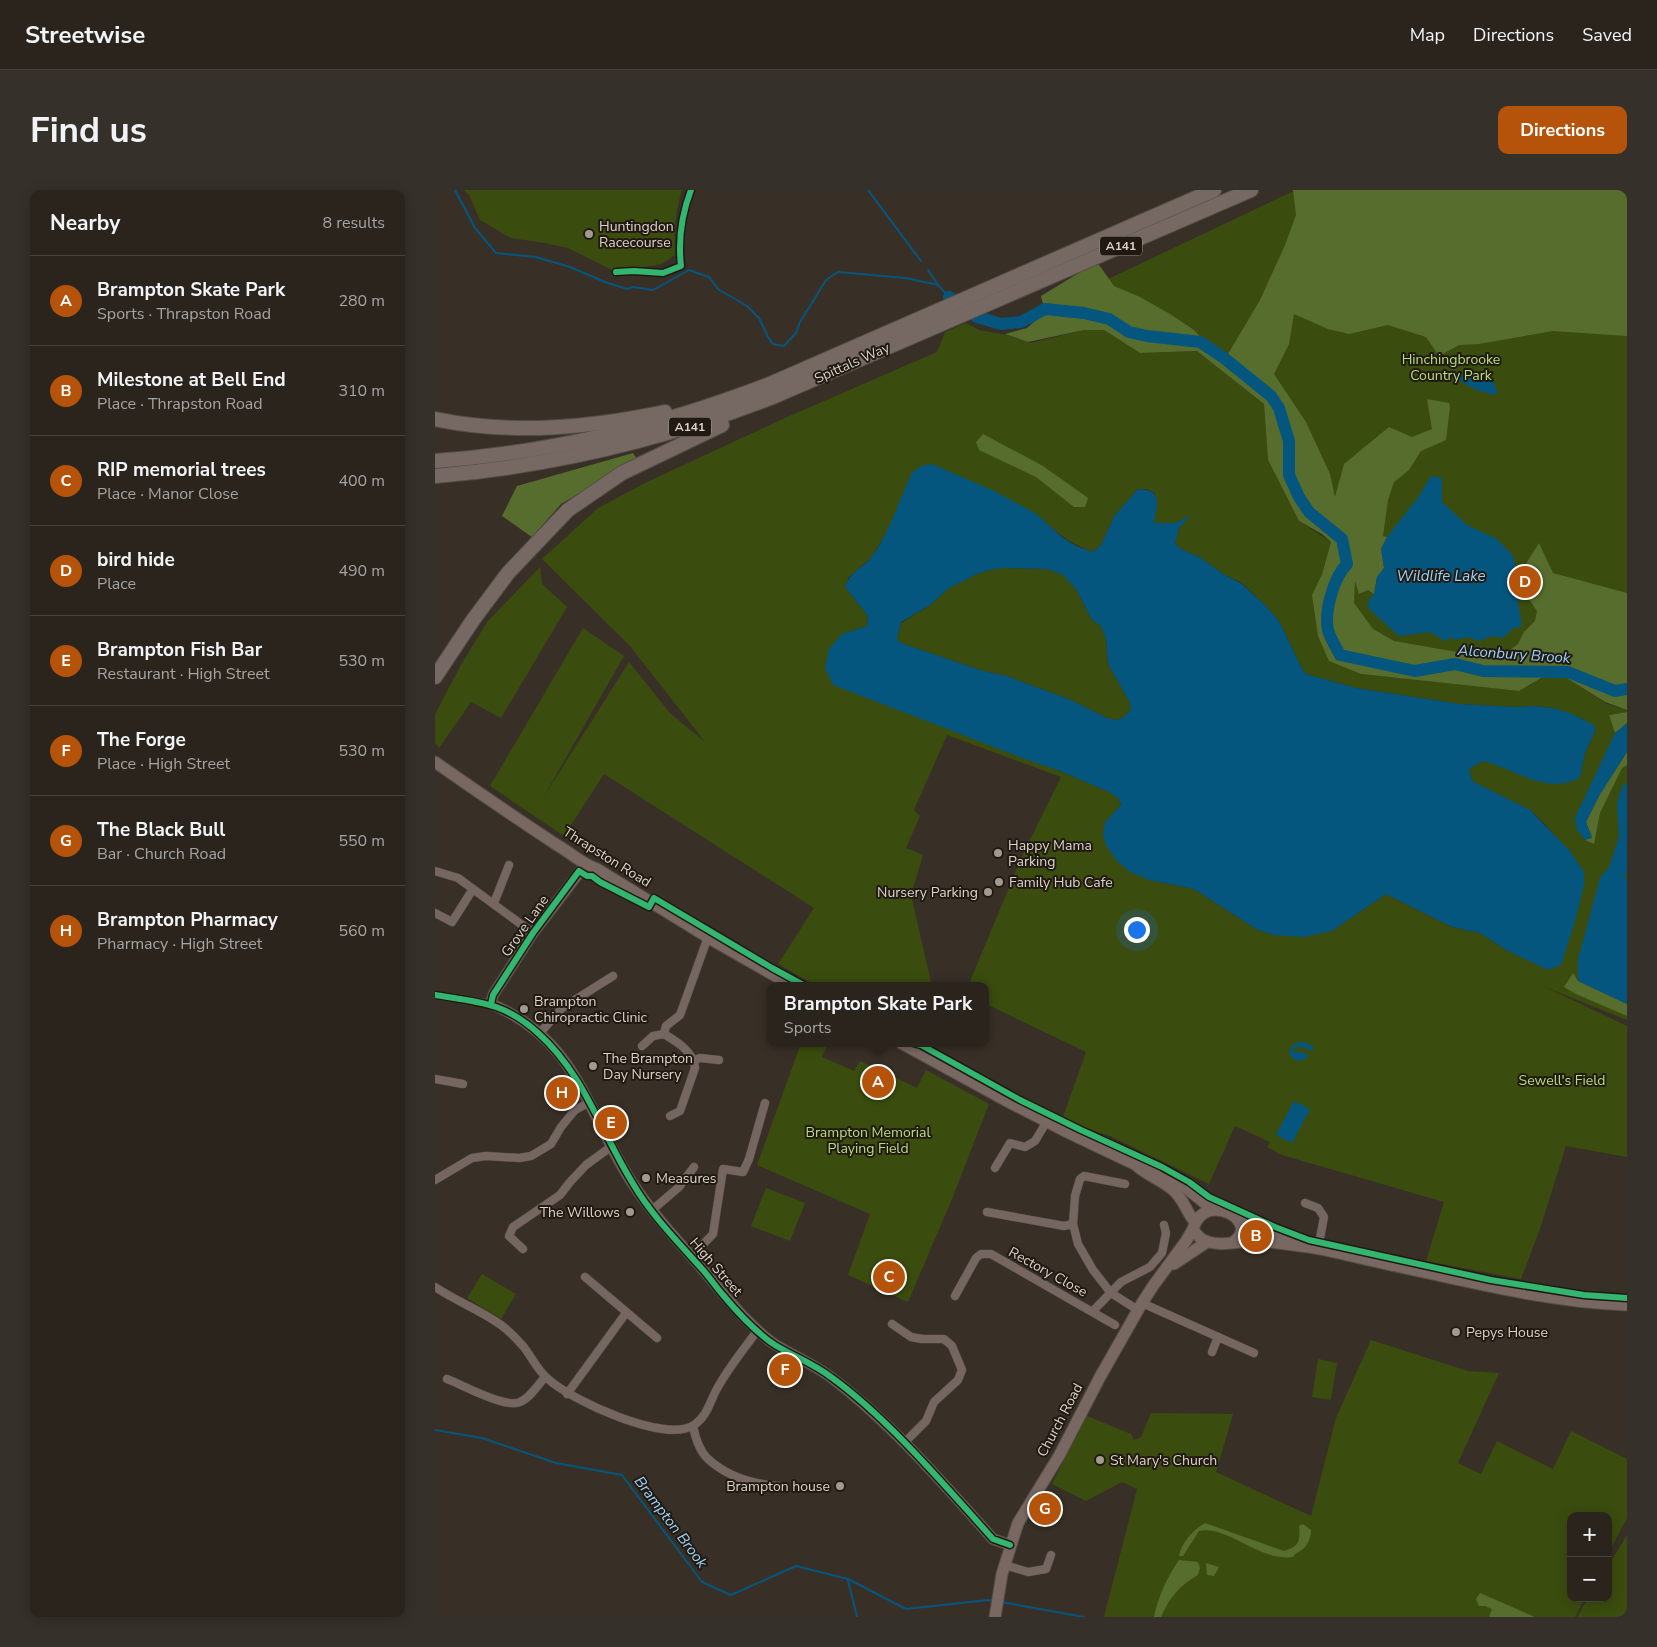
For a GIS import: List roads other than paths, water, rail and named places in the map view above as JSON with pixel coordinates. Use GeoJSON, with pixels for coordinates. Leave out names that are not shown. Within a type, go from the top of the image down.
{"type":"FeatureCollection","features":[{"type":"Feature","properties":{"kind":"highway","name":"Spittals Way"},"geometry":{"type":"LineString","coordinates":[[435,476],[539,464],[625,446],[709,421],[807,382],[927,322],[983,290],[1214,190]]}},
{"type":"Feature","properties":{"kind":"highway","name":"Spittals Way"},"geometry":{"type":"LineString","coordinates":[[435,461],[527,451],[598,438],[684,415],[770,384],[927,322],[991,302],[1251,190]]}},
{"type":"Feature","properties":{"kind":"highway"},"geometry":{"type":"LineString","coordinates":[[435,677],[473,620],[508,573],[569,510],[622,473],[710,430],[767,406],[807,382]]}},
{"type":"Feature","properties":{"kind":"highway"},"geometry":{"type":"LineString","coordinates":[[435,419],[478,426],[516,428],[573,427],[640,417],[682,408],[770,384]]}},
{"type":"Feature","properties":{"kind":"main road","name":"Thrapston Road"},"geometry":{"type":"LineString","coordinates":[[435,762],[585,865],[597,869],[786,982]]}},
{"type":"Feature","properties":{"kind":"main road"},"geometry":{"type":"LineString","coordinates":[[908,1047],[1047,1121],[1135,1164],[1149,1167],[1175,1179],[1207,1205],[1317,1249]]}},
{"type":"Feature","properties":{"kind":"main road"},"geometry":{"type":"LineString","coordinates":[[1135,1164],[1145,1174],[1173,1189],[1185,1203],[1196,1234],[1207,1242],[1224,1244],[1258,1241],[1317,1249],[1545,1297],[1627,1305]]}},
{"type":"Feature","properties":{"kind":"main road"},"geometry":{"type":"LineString","coordinates":[[1194,1225],[1204,1212],[1219,1210]]}},
{"type":"Feature","properties":{"kind":"main road"},"geometry":{"type":"LineString","coordinates":[[1232,1243],[1239,1238],[1242,1232],[1242,1225],[1236,1217]]}},
{"type":"Feature","properties":{"kind":"main road","name":"Church Road"},"geometry":{"type":"LineString","coordinates":[[995,1613],[998,1592],[1010,1545],[1018,1523],[1059,1456],[1140,1306],[1186,1241],[1194,1225]]}},
{"type":"Feature","properties":{"kind":"main road"},"geometry":{"type":"LineString","coordinates":[[1164,1271],[1207,1242]]}},
{"type":"Feature","properties":{"kind":"street"},"geometry":{"type":"LineString","coordinates":[[494,903],[509,865]]}},
{"type":"Feature","properties":{"kind":"street","name":"Grove Lane"},"geometry":{"type":"LineString","coordinates":[[491,1004],[493,995],[533,933],[585,865]]}},
{"type":"Feature","properties":{"kind":"street"},"geometry":{"type":"LineString","coordinates":[[435,871],[458,878],[533,933]]}},
{"type":"Feature","properties":{"kind":"street"},"geometry":{"type":"LineString","coordinates":[[435,913],[452,922],[473,889]]}},
{"type":"Feature","properties":{"kind":"street"},"geometry":{"type":"LineString","coordinates":[[663,1034],[667,1026],[680,1015],[708,937]]}},
{"type":"Feature","properties":{"kind":"street"},"geometry":{"type":"LineString","coordinates":[[539,1034],[562,1008],[613,976]]}},
{"type":"Feature","properties":{"kind":"street","name":"High Street"},"geometry":{"type":"LineString","coordinates":[[435,995],[491,1004],[509,1011],[539,1034],[557,1051],[577,1077],[631,1182],[651,1211],[723,1295],[757,1331],[774,1344],[831,1377],[864,1405],[904,1443],[993,1539],[1010,1545]]}},
{"type":"Feature","properties":{"kind":"street"},"geometry":{"type":"LineString","coordinates":[[642,1046],[653,1036],[663,1034],[691,1054],[695,1060],[695,1068],[679,1111],[670,1116]]}},
{"type":"Feature","properties":{"kind":"street"},"geometry":{"type":"LineString","coordinates":[[695,1060],[700,1058],[719,1060]]}},
{"type":"Feature","properties":{"kind":"street"},"geometry":{"type":"LineString","coordinates":[[435,1079],[463,1084]]}},
{"type":"Feature","properties":{"kind":"street"},"geometry":{"type":"LineString","coordinates":[[436,1177],[472,1158],[486,1156],[519,1158],[531,1156],[551,1144],[561,1127],[575,1110],[590,1102]]}},
{"type":"Feature","properties":{"kind":"street"},"geometry":{"type":"LineString","coordinates":[[691,1257],[713,1234],[723,1169],[743,1172],[749,1159],[765,1103]]}},
{"type":"Feature","properties":{"kind":"street"},"geometry":{"type":"LineString","coordinates":[[995,1168],[1010,1143],[1025,1147],[1035,1141],[1047,1121]]}},
{"type":"Feature","properties":{"kind":"street"},"geometry":{"type":"LineString","coordinates":[[523,1249],[509,1236],[513,1227],[560,1196],[586,1165],[612,1146]]}},
{"type":"Feature","properties":{"kind":"street"},"geometry":{"type":"LineString","coordinates":[[651,1211],[679,1187],[694,1167]]}},
{"type":"Feature","properties":{"kind":"street"},"geometry":{"type":"LineString","coordinates":[[1125,1184],[1084,1176],[1079,1179],[1075,1196],[1073,1224],[1079,1244],[1093,1270],[1111,1292],[1254,1353]]}},
{"type":"Feature","properties":{"kind":"street"},"geometry":{"type":"LineString","coordinates":[[1305,1203],[1318,1208],[1324,1217],[1317,1249]]}},
{"type":"Feature","properties":{"kind":"street"},"geometry":{"type":"LineString","coordinates":[[987,1212],[1064,1226],[1073,1224]]}},
{"type":"Feature","properties":{"kind":"street","name":"Rectory Close"},"geometry":{"type":"LineString","coordinates":[[1093,1311],[1121,1282],[1150,1267],[1162,1253],[1166,1233],[1164,1225]]}},
{"type":"Feature","properties":{"kind":"street","name":"Rectory Close"},"geometry":{"type":"LineString","coordinates":[[955,1296],[976,1258],[981,1254],[991,1254],[1115,1325]]}},
{"type":"Feature","properties":{"kind":"street"},"geometry":{"type":"LineString","coordinates":[[585,1277],[657,1338]]}},
{"type":"Feature","properties":{"kind":"street"},"geometry":{"type":"LineString","coordinates":[[435,1287],[486,1316],[506,1330],[524,1347],[545,1377],[567,1394],[581,1402],[650,1428],[672,1431],[693,1426],[702,1419],[717,1389],[757,1331]]}},
{"type":"Feature","properties":{"kind":"street"},"geometry":{"type":"LineString","coordinates":[[567,1394],[626,1313]]}},
{"type":"Feature","properties":{"kind":"street"},"geometry":{"type":"LineString","coordinates":[[892,1324],[911,1337],[944,1339],[952,1346],[962,1370],[958,1380],[934,1402],[926,1421],[904,1443]]}},
{"type":"Feature","properties":{"kind":"street"},"geometry":{"type":"LineString","coordinates":[[1212,1352],[1218,1337]]}},
{"type":"Feature","properties":{"kind":"street"},"geometry":{"type":"LineString","coordinates":[[447,1379],[506,1403],[514,1404],[521,1402],[527,1397],[545,1377]]}},
{"type":"Feature","properties":{"kind":"street"},"geometry":{"type":"LineString","coordinates":[[693,1426],[696,1440],[705,1457],[738,1478],[762,1485],[778,1486]]}},
{"type":"Feature","properties":{"kind":"street"},"geometry":{"type":"LineString","coordinates":[[1005,1565],[1028,1572],[1046,1569],[1051,1555]]}},
{"type":"Feature","properties":{"kind":"water"},"geometry":{"type":"Polygon","coordinates":[[[1454,373],[1463,374],[1470,379],[1491,379],[1494,381],[1497,393],[1494,395],[1474,389],[1453,377],[1454,373]]]}},
{"type":"Feature","properties":{"kind":"water"},"geometry":{"type":"Polygon","coordinates":[[[932,464],[994,491],[1035,513],[1062,537],[1076,546],[1093,552],[1101,545],[1115,515],[1138,489],[1152,492],[1157,499],[1154,523],[1175,523],[1191,515],[1179,528],[1175,544],[1242,584],[1265,605],[1279,621],[1306,674],[1356,688],[1460,704],[1553,708],[1570,713],[1594,725],[1595,731],[1585,753],[1580,777],[1568,782],[1544,783],[1483,761],[1469,769],[1472,780],[1476,783],[1530,810],[1569,850],[1584,872],[1584,884],[1576,918],[1561,965],[1548,970],[1506,950],[1480,933],[1452,927],[1386,894],[1332,931],[1304,937],[1273,935],[1256,929],[1194,889],[1149,880],[1130,872],[1116,860],[1106,845],[1103,835],[1105,822],[1121,805],[1118,798],[1109,792],[1060,771],[833,685],[825,668],[829,649],[842,634],[867,626],[868,616],[845,587],[854,573],[869,560],[879,546],[912,473],[921,466],[932,464]],[[1003,568],[977,574],[949,588],[930,605],[901,622],[897,639],[901,643],[983,671],[1007,676],[1071,700],[1107,718],[1116,720],[1123,718],[1131,709],[1129,701],[1108,664],[1106,639],[1101,626],[1092,620],[1076,589],[1063,575],[1047,569],[1003,568]]]}},
{"type":"Feature","properties":{"kind":"water","name":"Wildlife Lake"},"geometry":{"type":"Polygon","coordinates":[[[1431,476],[1442,478],[1442,502],[1467,525],[1497,539],[1513,556],[1518,576],[1517,597],[1522,626],[1512,629],[1503,638],[1492,636],[1479,641],[1468,637],[1455,640],[1452,637],[1445,641],[1430,632],[1399,636],[1368,608],[1369,600],[1374,594],[1377,577],[1384,568],[1381,549],[1387,537],[1419,496],[1431,476]]]}},
{"type":"Feature","properties":{"kind":"water"},"geometry":{"type":"Polygon","coordinates":[[[1627,723],[1627,752],[1599,796],[1586,822],[1592,838],[1585,840],[1577,830],[1575,818],[1615,733],[1627,723]]]}},
{"type":"Feature","properties":{"kind":"water"},"geometry":{"type":"Polygon","coordinates":[[[1627,783],[1627,870],[1625,876],[1627,880],[1627,1004],[1578,981],[1578,959],[1600,878],[1609,867],[1619,837],[1617,803],[1622,786],[1627,783]]]}},
{"type":"Feature","properties":{"kind":"water"},"geometry":{"type":"Polygon","coordinates":[[[1299,1042],[1305,1042],[1314,1047],[1312,1051],[1301,1047],[1294,1049],[1294,1052],[1302,1052],[1308,1055],[1306,1059],[1296,1061],[1289,1054],[1292,1046],[1299,1042]]]}},
{"type":"Feature","properties":{"kind":"water"},"geometry":{"type":"Polygon","coordinates":[[[1294,1101],[1310,1109],[1292,1143],[1276,1135],[1294,1101]]]}},
{"type":"Feature","properties":{"kind":"waterway","name":"Alconbury Brook"},"geometry":{"type":"LineString","coordinates":[[455,190],[475,228],[496,253],[536,257],[570,267],[627,289],[633,287],[653,290],[689,270],[709,277],[718,289],[747,306],[759,318],[773,344],[784,346],[796,333],[800,322],[826,280],[838,272],[905,278],[938,285],[949,297]]}},
{"type":"Feature","properties":{"kind":"waterway"},"geometry":{"type":"LineString","coordinates":[[868,190],[921,261]]}},
{"type":"Feature","properties":{"kind":"waterway"},"geometry":{"type":"LineString","coordinates":[[928,270],[938,285]]}},
{"type":"Feature","properties":{"kind":"waterway","name":"Alconbury Brook"},"geometry":{"type":"LineString","coordinates":[[949,297],[977,317],[1001,324],[1021,322],[1045,309],[1084,313],[1109,319],[1129,332],[1147,336],[1200,342],[1224,358],[1271,396],[1279,408],[1289,441],[1289,475],[1299,497],[1309,512],[1342,539],[1347,564],[1334,586],[1327,614],[1328,630],[1340,655],[1415,671],[1455,664],[1483,671],[1568,672],[1615,691],[1627,689]]}},
{"type":"Feature","properties":{"kind":"waterway","name":"Brampton Brook"},"geometry":{"type":"LineString","coordinates":[[435,1430],[482,1438],[556,1463],[622,1475],[702,1582],[731,1595],[796,1566],[848,1579],[906,1609],[988,1600],[994,1601]]}},
{"type":"Feature","properties":{"kind":"waterway"},"geometry":{"type":"LineString","coordinates":[[848,1580],[857,1617]]}},
{"type":"Feature","properties":{"kind":"waterway"},"geometry":{"type":"LineString","coordinates":[[1001,1602],[1084,1617]]}},
{"type":"Feature","properties":{"kind":"place","name":"Huntingdon Racecourse"},"geometry":{"type":"Point","coordinates":[589,234]}},
{"type":"Feature","properties":{"kind":"place","name":"bird hide"},"geometry":{"type":"Point","coordinates":[1525,582]}},
{"type":"Feature","properties":{"kind":"place","name":"Happy Mama Parking"},"geometry":{"type":"Point","coordinates":[998,853]}},
{"type":"Feature","properties":{"kind":"place","name":"Family Hub Cafe"},"geometry":{"type":"Point","coordinates":[999,882]}},
{"type":"Feature","properties":{"kind":"place","name":"Nursery Parking"},"geometry":{"type":"Point","coordinates":[988,892]}},
{"type":"Feature","properties":{"kind":"place","name":"Brampton Chiropractic Clinic"},"geometry":{"type":"Point","coordinates":[524,1009]}},
{"type":"Feature","properties":{"kind":"place","name":"The Brampton Day Nursery"},"geometry":{"type":"Point","coordinates":[593,1066]}},
{"type":"Feature","properties":{"kind":"place","name":"Brampton Skate Park"},"geometry":{"type":"Point","coordinates":[878,1082]}},
{"type":"Feature","properties":{"kind":"place","name":"Brampton Pharmacy"},"geometry":{"type":"Point","coordinates":[562,1093]}},
{"type":"Feature","properties":{"kind":"place","name":"Brampton Fish Bar"},"geometry":{"type":"Point","coordinates":[611,1123]}},
{"type":"Feature","properties":{"kind":"place","name":"Measures"},"geometry":{"type":"Point","coordinates":[646,1178]}},
{"type":"Feature","properties":{"kind":"place","name":"The Willows"},"geometry":{"type":"Point","coordinates":[630,1212]}},
{"type":"Feature","properties":{"kind":"place","name":"Milestone at Bell End"},"geometry":{"type":"Point","coordinates":[1256,1236]}},
{"type":"Feature","properties":{"kind":"place","name":"RIP memorial trees"},"geometry":{"type":"Point","coordinates":[889,1277]}},
{"type":"Feature","properties":{"kind":"place","name":"Pepys House"},"geometry":{"type":"Point","coordinates":[1456,1332]}},
{"type":"Feature","properties":{"kind":"place","name":"The Forge"},"geometry":{"type":"Point","coordinates":[785,1370]}},
{"type":"Feature","properties":{"kind":"place","name":"St Mary's Church"},"geometry":{"type":"Point","coordinates":[1100,1460]}},
{"type":"Feature","properties":{"kind":"place","name":"Brampton house"},"geometry":{"type":"Point","coordinates":[840,1486]}},
{"type":"Feature","properties":{"kind":"place","name":"The Black Bull"},"geometry":{"type":"Point","coordinates":[1045,1509]}},
{"type":"Feature","properties":{"kind":"park label","name":"Hinchingbrooke Country Park"},"geometry":{"type":"Point","coordinates":[1451,367]}},
{"type":"Feature","properties":{"kind":"park label","name":"Sewell's Field"},"geometry":{"type":"Point","coordinates":[1562,1080]}},
{"type":"Feature","properties":{"kind":"park label","name":"Brampton Memorial Playing Field"},"geometry":{"type":"Point","coordinates":[868,1140]}}]}
